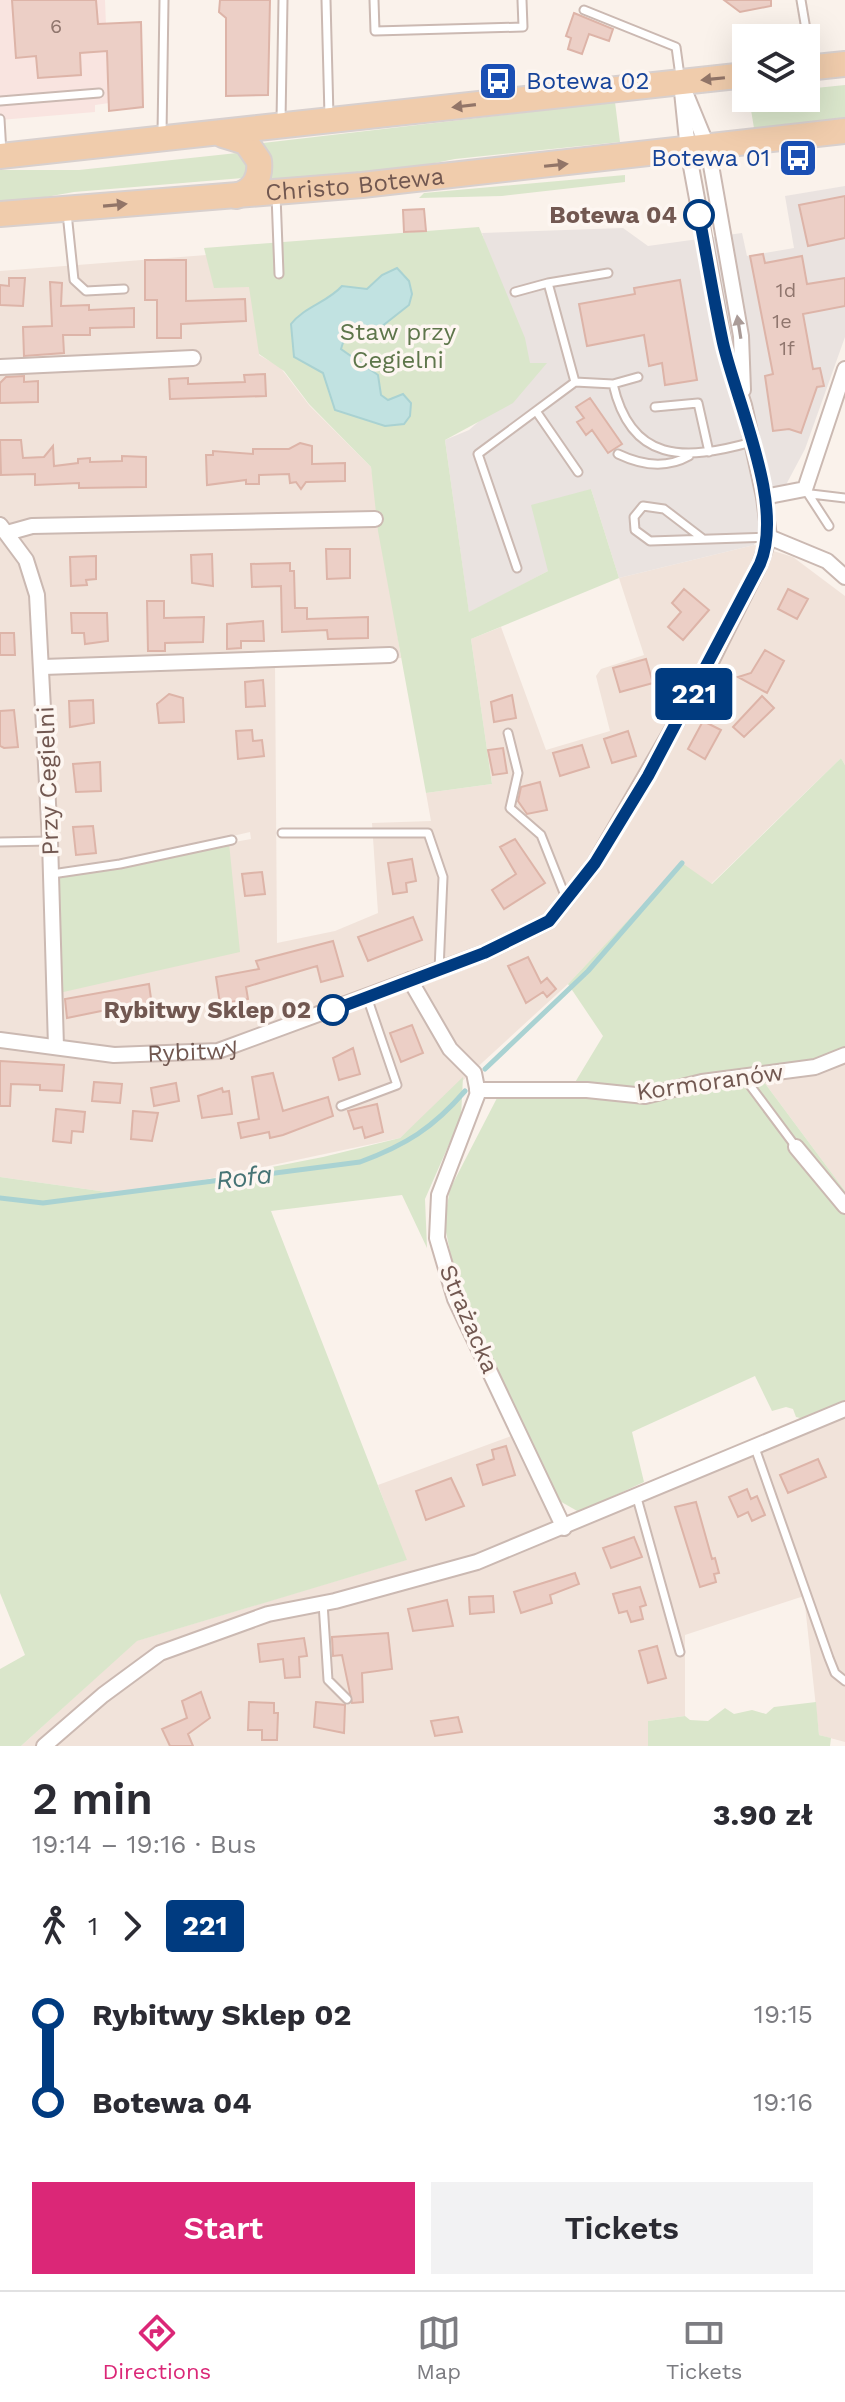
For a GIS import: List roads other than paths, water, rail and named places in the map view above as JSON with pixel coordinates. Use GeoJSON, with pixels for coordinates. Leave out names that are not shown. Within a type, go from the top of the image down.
{"type":"FeatureCollection","features":[{"type":"Feature","properties":{"kind":"main road"},"geometry":{"type":"LineString","coordinates":[[820,67],[845,64]]}},
{"type":"Feature","properties":{"kind":"main road"},"geometry":{"type":"LineString","coordinates":[[1,156],[732,77]]}},
{"type":"Feature","properties":{"kind":"main road"},"geometry":{"type":"LineString","coordinates":[[698,149],[845,131]]}},
{"type":"Feature","properties":{"kind":"main road"},"geometry":{"type":"LineString","coordinates":[[212,135],[241,139],[258,156],[260,170],[256,183],[246,192],[232,196]]}},
{"type":"Feature","properties":{"kind":"main road","name":"Christo Botewa"},"geometry":{"type":"LineString","coordinates":[[0,214],[275,193],[698,149]]}},
{"type":"Feature","properties":{"kind":"street","name":"Rybitwy"},"geometry":{"type":"LineString","coordinates":[[0,1040],[114,1055],[218,1051],[439,970],[549,921],[595,863],[694,694],[760,564],[769,537],[764,497],[744,405],[741,336],[681,82]]}},
{"type":"Feature","properties":{"kind":"street"},"geometry":{"type":"LineString","coordinates":[[0,367],[193,358]]}},
{"type":"Feature","properties":{"kind":"street"},"geometry":{"type":"LineString","coordinates":[[764,497],[808,492],[845,369]]}},
{"type":"Feature","properties":{"kind":"street"},"geometry":{"type":"LineString","coordinates":[[4,529],[375,519]]}},
{"type":"Feature","properties":{"kind":"street","name":"Przy Cegielni"},"geometry":{"type":"LineString","coordinates":[[4,529],[26,560],[34,582],[43,667],[56,1047]]}},
{"type":"Feature","properties":{"kind":"street"},"geometry":{"type":"LineString","coordinates":[[769,537],[827,561],[845,577]]}},
{"type":"Feature","properties":{"kind":"street"},"geometry":{"type":"LineString","coordinates":[[43,667],[390,655]]}},
{"type":"Feature","properties":{"kind":"street"},"geometry":{"type":"LineString","coordinates":[[410,980],[450,1049],[474,1073],[477,1090]]}},
{"type":"Feature","properties":{"kind":"street","name":"Kormoranów"},"geometry":{"type":"LineString","coordinates":[[477,1090],[587,1090],[645,1096],[743,1076],[815,1067],[845,1055]]}},
{"type":"Feature","properties":{"kind":"street","name":"Strażacka"},"geometry":{"type":"LineString","coordinates":[[477,1090],[460,1145],[439,1195],[437,1238],[455,1299],[564,1528]]}},
{"type":"Feature","properties":{"kind":"street"},"geometry":{"type":"LineString","coordinates":[[796,1147],[845,1206]]}},
{"type":"Feature","properties":{"kind":"street"},"geometry":{"type":"LineString","coordinates":[[44,1746],[103,1695],[160,1653],[268,1614],[323,1603],[477,1562],[845,1409]]}},
{"type":"Feature","properties":{"kind":"lane"},"geometry":{"type":"LineString","coordinates":[[162,140],[164,0]]}},
{"type":"Feature","properties":{"kind":"lane"},"geometry":{"type":"LineString","coordinates":[[282,127],[283,0]]}},
{"type":"Feature","properties":{"kind":"lane"},"geometry":{"type":"LineString","coordinates":[[326,0],[330,122]]}},
{"type":"Feature","properties":{"kind":"lane"},"geometry":{"type":"LineString","coordinates":[[374,0],[375,31],[523,27],[522,0]]}},
{"type":"Feature","properties":{"kind":"lane"},"geometry":{"type":"LineString","coordinates":[[801,0],[804,24]]}},
{"type":"Feature","properties":{"kind":"lane"},"geometry":{"type":"LineString","coordinates":[[584,10],[676,47],[681,82]]}},
{"type":"Feature","properties":{"kind":"lane"},"geometry":{"type":"LineString","coordinates":[[0,101],[99,93]]}},
{"type":"Feature","properties":{"kind":"lane"},"geometry":{"type":"LineString","coordinates":[[0,119],[1,156]]}},
{"type":"Feature","properties":{"kind":"lane"},"geometry":{"type":"LineString","coordinates":[[275,193],[279,274]]}},
{"type":"Feature","properties":{"kind":"lane"},"geometry":{"type":"LineString","coordinates":[[66,209],[74,280],[86,291],[124,289]]}},
{"type":"Feature","properties":{"kind":"lane"},"geometry":{"type":"LineString","coordinates":[[515,292],[608,273]]}},
{"type":"Feature","properties":{"kind":"lane"},"geometry":{"type":"LineString","coordinates":[[548,283],[575,382]]}},
{"type":"Feature","properties":{"kind":"lane"},"geometry":{"type":"LineString","coordinates":[[517,568],[478,454],[575,382],[613,384],[638,377]]}},
{"type":"Feature","properties":{"kind":"lane"},"geometry":{"type":"LineString","coordinates":[[613,384],[618,407],[629,428],[649,446],[691,455]]}},
{"type":"Feature","properties":{"kind":"lane"},"geometry":{"type":"LineString","coordinates":[[655,407],[698,403],[709,452]]}},
{"type":"Feature","properties":{"kind":"lane"},"geometry":{"type":"LineString","coordinates":[[536,411],[578,472]]}},
{"type":"Feature","properties":{"kind":"lane"},"geometry":{"type":"LineString","coordinates":[[618,454],[649,464],[680,461],[691,455],[752,442]]}},
{"type":"Feature","properties":{"kind":"lane"},"geometry":{"type":"LineString","coordinates":[[808,492],[845,498]]}},
{"type":"Feature","properties":{"kind":"lane"},"geometry":{"type":"LineString","coordinates":[[808,492],[829,526]]}},
{"type":"Feature","properties":{"kind":"lane"},"geometry":{"type":"LineString","coordinates":[[702,538],[659,506],[643,506],[634,517],[635,530],[645,539],[769,537]]}},
{"type":"Feature","properties":{"kind":"lane"},"geometry":{"type":"LineString","coordinates":[[508,733],[518,773],[510,808],[541,835],[567,899]]}},
{"type":"Feature","properties":{"kind":"lane"},"geometry":{"type":"LineString","coordinates":[[282,833],[428,833],[443,877],[439,970]]}},
{"type":"Feature","properties":{"kind":"lane"},"geometry":{"type":"LineString","coordinates":[[52,874],[120,864],[232,840]]}},
{"type":"Feature","properties":{"kind":"lane"},"geometry":{"type":"LineString","coordinates":[[0,842],[50,841]]}},
{"type":"Feature","properties":{"kind":"lane"},"geometry":{"type":"LineString","coordinates":[[341,1106],[397,1085],[367,997]]}},
{"type":"Feature","properties":{"kind":"lane"},"geometry":{"type":"LineString","coordinates":[[743,1076],[796,1147]]}},
{"type":"Feature","properties":{"kind":"lane"},"geometry":{"type":"LineString","coordinates":[[755,1448],[829,1658],[835,1673],[845,1681]]}},
{"type":"Feature","properties":{"kind":"lane"},"geometry":{"type":"LineString","coordinates":[[637,1498],[680,1652]]}},
{"type":"Feature","properties":{"kind":"lane"},"geometry":{"type":"LineString","coordinates":[[323,1603],[328,1680],[347,1699]]}},
{"type":"Feature","properties":{"kind":"water"},"geometry":{"type":"Polygon","coordinates":[[[397,268],[409,281],[412,294],[409,305],[381,327],[347,330],[341,349],[378,375],[381,395],[388,400],[403,394],[411,403],[410,416],[404,424],[385,426],[335,410],[323,373],[294,357],[291,324],[342,286],[367,289],[382,275],[397,268]]]}},
{"type":"Feature","properties":{"kind":"waterway","name":"Rofa"},"geometry":{"type":"LineString","coordinates":[[485,1069],[588,971],[682,863]]}},
{"type":"Feature","properties":{"kind":"waterway","name":"Rofa"},"geometry":{"type":"LineString","coordinates":[[0,1198],[43,1203],[360,1162],[418,1134],[465,1091]]}},
{"type":"Feature","properties":{"kind":"place","name":"Botewa 02"},"geometry":{"type":"Point","coordinates":[498,81]}},
{"type":"Feature","properties":{"kind":"place","name":"Botewa 01"},"geometry":{"type":"Point","coordinates":[798,158]}},
{"type":"Feature","properties":{"kind":"place","name":"Botewa 04"},"geometry":{"type":"Point","coordinates":[699,215]}},
{"type":"Feature","properties":{"kind":"place","name":"Rybitwy Sklep 02"},"geometry":{"type":"Point","coordinates":[333,1010]}},
{"type":"Feature","properties":{"kind":"park label","name":"Staw przy Cegielni"},"geometry":{"type":"Point","coordinates":[398,346]}}]}
